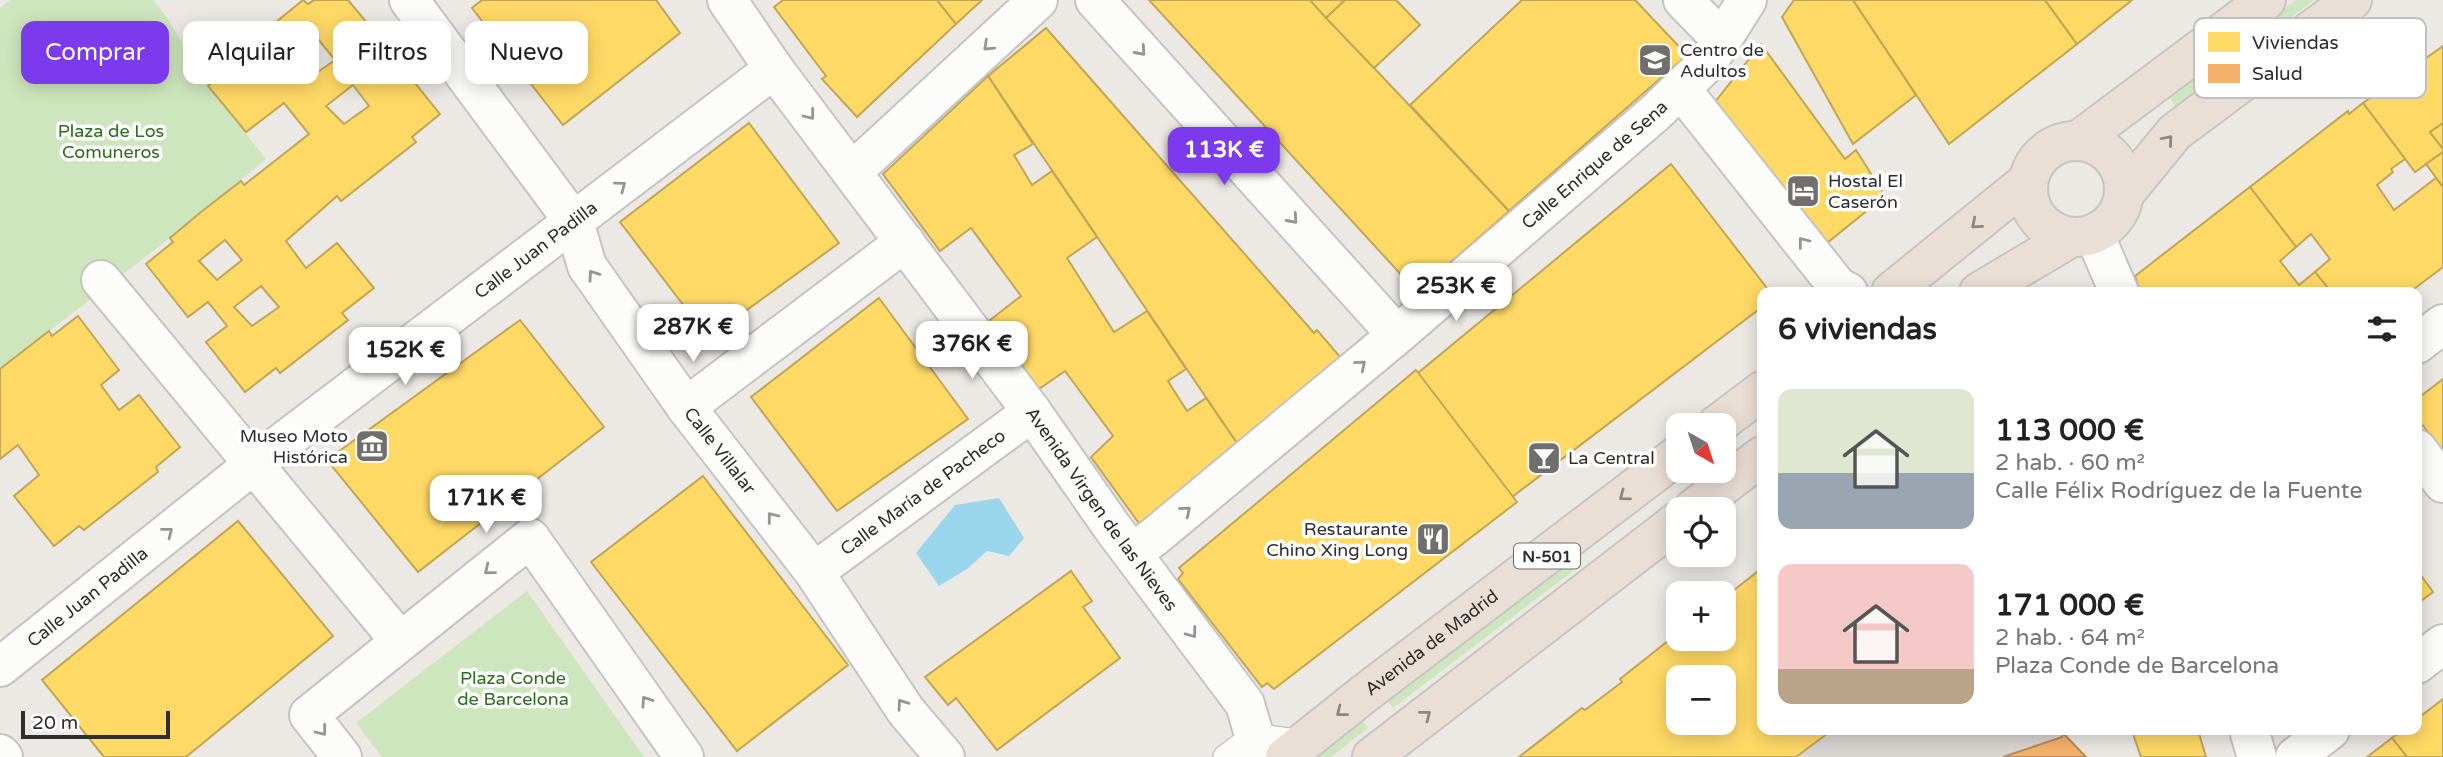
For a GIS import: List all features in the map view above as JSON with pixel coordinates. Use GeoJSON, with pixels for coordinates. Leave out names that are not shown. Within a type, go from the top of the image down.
{"type":"FeatureCollection","features":[{"type":"Feature","properties":{"kind":"highway"},"geometry":{"type":"LineString","coordinates":[[2242,18],[2266,0]]}},
{"type":"Feature","properties":{"kind":"highway"},"geometry":{"type":"LineString","coordinates":[[2327,18],[2351,0]]}},
{"type":"Feature","properties":{"kind":"highway"},"geometry":{"type":"LineString","coordinates":[[2082,237],[2046,228],[2031,207],[2028,181],[2034,164],[2046,151],[2062,143],[2079,140],[2194,54]]}},
{"type":"Feature","properties":{"kind":"highway"},"geometry":{"type":"LineString","coordinates":[[1988,287],[2116,218],[2125,193],[2175,132],[2220,98]]}},
{"type":"Feature","properties":{"kind":"highway"},"geometry":{"type":"LineString","coordinates":[[2079,140],[2104,149],[2121,168],[2125,193]]}},
{"type":"Feature","properties":{"kind":"highway"},"geometry":{"type":"LineString","coordinates":[[1897,287],[2028,181]]}},
{"type":"Feature","properties":{"kind":"highway"},"geometry":{"type":"LineString","coordinates":[[1733,413],[1757,395]]}},
{"type":"Feature","properties":{"kind":"highway"},"geometry":{"type":"LineString","coordinates":[[1709,497],[1757,460]]}},
{"type":"Feature","properties":{"kind":"highway","name":"Avenida de Madrid"},"geometry":{"type":"LineString","coordinates":[[1294,750],[1666,464]]}},
{"type":"Feature","properties":{"kind":"highway","name":"N-501"},"geometry":{"type":"LineString","coordinates":[[1372,757],[1666,530]]}},
{"type":"Feature","properties":{"kind":"street","name":"Calle Villalar"},"geometry":{"type":"LineString","coordinates":[[409,0],[574,222],[587,266],[687,407],[814,572],[906,711],[945,757]]}},
{"type":"Feature","properties":{"kind":"street","name":"Avenida Virgen de las Nieves"},"geometry":{"type":"LineString","coordinates":[[727,0],[774,69],[1032,412],[1132,553],[1245,704],[1243,750]]}},
{"type":"Feature","properties":{"kind":"street"},"geometry":{"type":"LineString","coordinates":[[853,171],[1038,0]]}},
{"type":"Feature","properties":{"kind":"street"},"geometry":{"type":"LineString","coordinates":[[1095,0],[1397,335]]}},
{"type":"Feature","properties":{"kind":"street"},"geometry":{"type":"LineString","coordinates":[[1683,0],[1721,39]]}},
{"type":"Feature","properties":{"kind":"street","name":"Calle Enrique de Sena"},"geometry":{"type":"LineString","coordinates":[[1132,553],[1397,335],[1681,89],[1708,62],[1747,0]]}},
{"type":"Feature","properties":{"kind":"street","name":"Calle Juan Padilla"},"geometry":{"type":"LineString","coordinates":[[0,667],[254,464],[774,69]]}},
{"type":"Feature","properties":{"kind":"street"},"geometry":{"type":"LineString","coordinates":[[1681,89],[1838,287]]}},
{"type":"Feature","properties":{"kind":"street"},"geometry":{"type":"LineString","coordinates":[[2082,237],[2116,287]]}},
{"type":"Feature","properties":{"kind":"street"},"geometry":{"type":"LineString","coordinates":[[687,407],[905,242]]}},
{"type":"Feature","properties":{"kind":"street"},"geometry":{"type":"LineString","coordinates":[[100,280],[401,641]]}},
{"type":"Feature","properties":{"kind":"street"},"geometry":{"type":"LineString","coordinates":[[2422,340],[2443,324]]}},
{"type":"Feature","properties":{"kind":"street","name":"Calle María de Pacheco"},"geometry":{"type":"LineString","coordinates":[[814,572],[1032,412]]}},
{"type":"Feature","properties":{"kind":"street"},"geometry":{"type":"LineString","coordinates":[[2422,456],[2443,483]]}},
{"type":"Feature","properties":{"kind":"street"},"geometry":{"type":"LineString","coordinates":[[342,757],[309,715],[530,538],[684,757]]}},
{"type":"Feature","properties":{"kind":"street"},"geometry":{"type":"LineString","coordinates":[[2422,660],[2443,644]]}},
{"type":"Feature","properties":{"kind":"street"},"geometry":{"type":"LineString","coordinates":[[2250,735],[2257,757]]}},
{"type":"Feature","properties":{"kind":"street"},"geometry":{"type":"LineString","coordinates":[[2295,757],[2324,735]]}},
{"type":"Feature","properties":{"kind":"lane"},"geometry":{"type":"LineString","coordinates":[[1243,750],[1294,750]]}},
{"type":"Feature","properties":{"kind":"green space","name":"Plaza de Los Comuneros"},"geometry":{"type":"Polygon","coordinates":[[[10,0],[153,0],[166,16],[169,21],[183,44],[183,84],[207,84],[266,159],[170,238],[0,369],[0,8],[10,0]]]}},
{"type":"Feature","properties":{"kind":"green space"},"geometry":{"type":"Polygon","coordinates":[[[2296,0],[2314,0],[2290,18],[2272,18],[2296,0]]]}},
{"type":"Feature","properties":{"kind":"green space"},"geometry":{"type":"Polygon","coordinates":[[[2194,76],[2194,91],[2177,109],[2168,95],[2194,76]]]}},
{"type":"Feature","properties":{"kind":"green space"},"geometry":{"type":"Polygon","coordinates":[[[1566,561],[1573,571],[1393,708],[1387,700],[1566,561]]]}},
{"type":"Feature","properties":{"kind":"green space","name":"Plaza Conde de Barcelona"},"geometry":{"type":"Polygon","coordinates":[[[527,591],[644,757],[382,757],[356,723],[527,591]]]}},
{"type":"Feature","properties":{"kind":"green space"},"geometry":{"type":"Polygon","coordinates":[[[1361,720],[1368,728],[1331,757],[1313,757],[1361,720]]]}},
{"type":"Feature","properties":{"kind":"shaded area"},"geometry":{"type":"Polygon","coordinates":[[[1825,735],[2062,735],[2003,757],[1796,757],[1825,735]]]}},
{"type":"Feature","properties":{"kind":"water"},"geometry":{"type":"Polygon","coordinates":[[[999,498],[1024,538],[1009,556],[987,551],[967,569],[939,586],[916,553],[955,505],[999,498]]]}},
{"type":"Feature","properties":{"kind":"building: Viviendas"},"geometry":{"type":"Polygon","coordinates":[[[303,0],[308,4],[314,0],[348,0],[366,21],[333,21],[333,58],[319,40],[319,21],[277,21],[303,0]]]}},
{"type":"Feature","properties":{"kind":"building: Viviendas"},"geometry":{"type":"Polygon","coordinates":[[[482,0],[656,0],[680,33],[563,125],[531,84],[588,84],[588,21],[482,21],[472,8],[482,0]]]}},
{"type":"Feature","properties":{"kind":"building: Viviendas"},"geometry":{"type":"Polygon","coordinates":[[[783,0],[937,0],[956,24],[857,117],[822,79],[826,76],[774,7],[783,0]]]}},
{"type":"Feature","properties":{"kind":"building: Viviendas"},"geometry":{"type":"Polygon","coordinates":[[[937,0],[982,0],[956,24],[937,0]]]}},
{"type":"Feature","properties":{"kind":"building: Viviendas"},"geometry":{"type":"Polygon","coordinates":[[[1149,0],[1310,0],[1509,211],[1417,292],[1149,0]]]}},
{"type":"Feature","properties":{"kind":"building: Viviendas"},"geometry":{"type":"Polygon","coordinates":[[[1310,0],[1345,0],[1326,18],[1310,0]]]}},
{"type":"Feature","properties":{"kind":"building: Viviendas"},"geometry":{"type":"Polygon","coordinates":[[[1345,0],[1396,0],[1420,25],[1374,68],[1326,18],[1345,0]]]}},
{"type":"Feature","properties":{"kind":"building: Viviendas"},"geometry":{"type":"Polygon","coordinates":[[[1522,0],[1635,0],[1687,55],[1509,211],[1410,105],[1522,0]]]}},
{"type":"Feature","properties":{"kind":"building: Viviendas"},"geometry":{"type":"Polygon","coordinates":[[[1794,0],[1853,0],[1916,95],[1853,144],[1782,17],[1794,0]]]}},
{"type":"Feature","properties":{"kind":"building: Viviendas"},"geometry":{"type":"Polygon","coordinates":[[[1853,0],[2045,0],[2077,44],[1949,144],[1853,0]]]}},
{"type":"Feature","properties":{"kind":"building: Viviendas"},"geometry":{"type":"Polygon","coordinates":[[[2045,0],[2132,0],[2077,44],[2045,0]]]}},
{"type":"Feature","properties":{"kind":"building: Viviendas"},"geometry":{"type":"Polygon","coordinates":[[[1046,28],[1314,333],[1317,330],[1347,365],[1241,449],[988,76],[1046,28]]]}},
{"type":"Feature","properties":{"kind":"building: Viviendas"},"geometry":{"type":"Polygon","coordinates":[[[1761,44],[1845,159],[1856,150],[1885,196],[1827,243],[1715,102],[1761,44]]]}},
{"type":"Feature","properties":{"kind":"building: Viviendas"},"geometry":{"type":"Polygon","coordinates":[[[2443,46],[2443,123],[2430,132],[2443,152],[2415,172],[2363,103],[2370,98],[2426,98],[2426,58],[2443,46]]]}},
{"type":"Feature","properties":{"kind":"building: Viviendas"},"geometry":{"type":"Polygon","coordinates":[[[333,61],[333,84],[416,84],[440,114],[412,137],[416,142],[341,201],[337,196],[286,241],[306,268],[337,243],[374,288],[342,313],[348,320],[280,373],[276,368],[245,392],[206,342],[227,326],[208,302],[188,317],[146,264],[173,242],[170,238],[201,212],[241,181],[244,185],[309,134],[284,103],[246,132],[208,86],[319,84],[319,71],[333,61]],[[353,85],[326,106],[344,124],[369,106],[353,85]],[[225,240],[199,261],[217,280],[242,260],[225,240]],[[261,286],[234,307],[252,326],[279,307],[261,286]]]}},
{"type":"Feature","properties":{"kind":"building: Viviendas"},"geometry":{"type":"Polygon","coordinates":[[[988,76],[1033,144],[1014,155],[1032,185],[1052,171],[1097,237],[1067,258],[1114,332],[1147,311],[1186,369],[1168,381],[1187,411],[1206,398],[1241,449],[1146,533],[1091,457],[1113,436],[1065,371],[1036,391],[989,321],[1021,296],[971,228],[940,251],[883,174],[988,76]]]}},
{"type":"Feature","properties":{"kind":"building: Viviendas"},"geometry":{"type":"Polygon","coordinates":[[[2363,103],[2405,159],[2391,169],[2393,172],[2377,185],[2394,210],[2436,178],[2443,187],[2443,267],[2417,287],[2327,287],[2315,272],[2330,259],[2311,234],[2296,247],[2250,187],[2348,111],[2349,114],[2363,103]]]}},
{"type":"Feature","properties":{"kind":"building: Viviendas"},"geometry":{"type":"Polygon","coordinates":[[[749,123],[839,243],[707,336],[620,222],[749,123]]]}},
{"type":"Feature","properties":{"kind":"building: Viviendas"},"geometry":{"type":"Polygon","coordinates":[[[2443,123],[2443,149],[2430,132],[2443,123]]]}},
{"type":"Feature","properties":{"kind":"building: Viviendas"},"geometry":{"type":"Polygon","coordinates":[[[2443,152],[2443,187],[2426,164],[2443,152]]]}},
{"type":"Feature","properties":{"kind":"building: Viviendas"},"geometry":{"type":"Polygon","coordinates":[[[1671,164],[1766,287],[1757,287],[1757,311],[1512,497],[1418,373],[1671,164]]]}},
{"type":"Feature","properties":{"kind":"building: Viviendas"},"geometry":{"type":"Polygon","coordinates":[[[2250,187],[2296,247],[2280,261],[2299,285],[2315,272],[2327,287],[2138,287],[2135,276],[2250,187]]]}},
{"type":"Feature","properties":{"kind":"building: Viviendas"},"geometry":{"type":"Polygon","coordinates":[[[879,298],[968,419],[837,511],[751,397],[879,298]]]}},
{"type":"Feature","properties":{"kind":"building: Viviendas"},"geometry":{"type":"Polygon","coordinates":[[[78,316],[119,370],[101,385],[119,410],[139,395],[180,447],[156,467],[158,472],[84,530],[79,526],[54,546],[14,496],[39,475],[18,445],[0,459],[0,369],[49,331],[52,336],[78,316]]]}},
{"type":"Feature","properties":{"kind":"building: Viviendas"},"geometry":{"type":"Polygon","coordinates":[[[520,320],[604,427],[418,572],[327,460],[520,320]]]}},
{"type":"Feature","properties":{"kind":"building: Viviendas"},"geometry":{"type":"Polygon","coordinates":[[[1416,370],[1517,502],[1274,689],[1267,683],[1262,687],[1178,579],[1183,573],[1179,568],[1416,370]]]}},
{"type":"Feature","properties":{"kind":"building: Viviendas"},"geometry":{"type":"Polygon","coordinates":[[[2443,379],[2443,451],[2422,424],[2422,395],[2443,379]]]}},
{"type":"Feature","properties":{"kind":"building: Viviendas"},"geometry":{"type":"Polygon","coordinates":[[[703,476],[848,665],[737,751],[591,562],[703,476]]]}},
{"type":"Feature","properties":{"kind":"building: Viviendas"},"geometry":{"type":"Polygon","coordinates":[[[238,521],[333,636],[186,757],[104,757],[42,680],[238,521]]]}},
{"type":"Feature","properties":{"kind":"building: Viviendas"},"geometry":{"type":"Polygon","coordinates":[[[1071,571],[1092,601],[1083,607],[1120,658],[997,750],[956,698],[948,705],[925,677],[1071,571]]]}},
{"type":"Feature","properties":{"kind":"building: Viviendas"},"geometry":{"type":"Polygon","coordinates":[[[1757,572],[1757,735],[1825,735],[1796,757],[1519,757],[1582,708],[1585,710],[1622,682],[1620,679],[1666,643],[1666,651],[1736,651],[1736,589],[1757,572]]]}},
{"type":"Feature","properties":{"kind":"building: Viviendas"},"geometry":{"type":"Polygon","coordinates":[[[2422,577],[2433,592],[2422,600],[2422,577]]]}},
{"type":"Feature","properties":{"kind":"building: Viviendas"},"geometry":{"type":"Polygon","coordinates":[[[2443,699],[2443,757],[2407,757],[2392,738],[2396,735],[2422,735],[2422,715],[2443,699]]]}},
{"type":"Feature","properties":{"kind":"building: Viviendas"},"geometry":{"type":"Polygon","coordinates":[[[2133,735],[2199,735],[2206,757],[2141,757],[2133,735]]]}},
{"type":"Feature","properties":{"kind":"building: Viviendas"},"geometry":{"type":"Polygon","coordinates":[[[2392,738],[2407,757],[2367,757],[2392,738]]]}},
{"type":"Feature","properties":{"kind":"building: Salud"},"geometry":{"type":"Polygon","coordinates":[[[2065,735],[2086,757],[2003,757],[2065,735]]]}},
{"type":"Feature","properties":{"kind":"place","name":"Centro de Adultos"},"geometry":{"type":"Point","coordinates":[1655,60]}},
{"type":"Feature","properties":{"kind":"place","name":"Hostal El Caserón"},"geometry":{"type":"Point","coordinates":[1803,191]}},
{"type":"Feature","properties":{"kind":"place","name":"Museo Moto Histórica"},"geometry":{"type":"Point","coordinates":[372,446]}},
{"type":"Feature","properties":{"kind":"place","name":"La Central"},"geometry":{"type":"Point","coordinates":[1544,458]}},
{"type":"Feature","properties":{"kind":"place","name":"Restaurante Chino Xing Long"},"geometry":{"type":"Point","coordinates":[1433,539]}}]}
